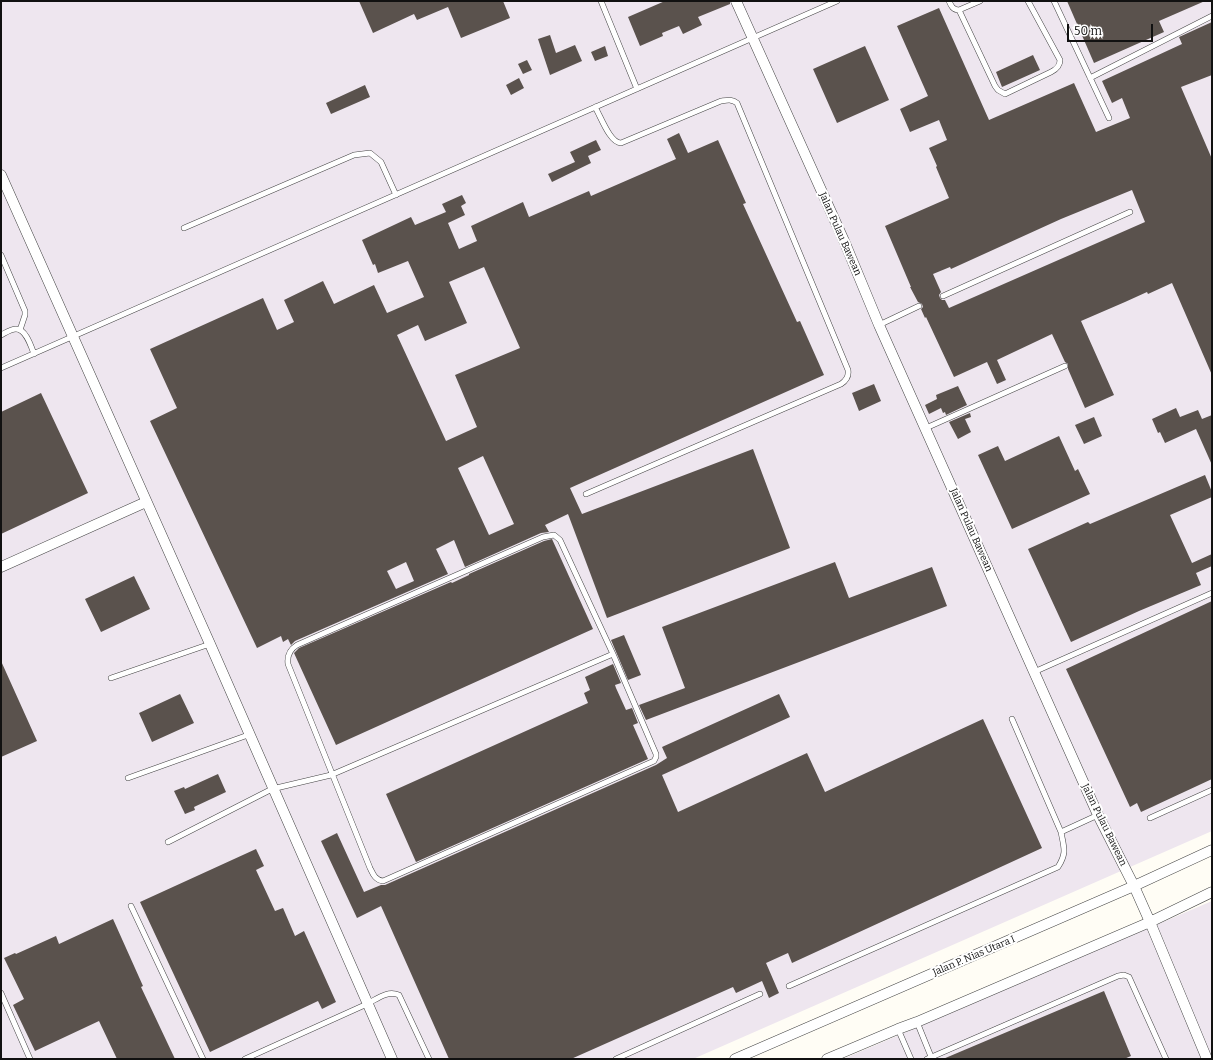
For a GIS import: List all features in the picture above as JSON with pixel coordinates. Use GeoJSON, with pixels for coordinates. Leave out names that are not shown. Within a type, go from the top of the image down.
{"type":"FeatureCollection","features":[{"type":"Feature","properties":{"kind":"street","name":"Jalan Pulau Bawean"},"geometry":{"type":"LineString","coordinates":[[736,1],[845,243],[879,325],[1098,815],[1134,886],[1207,1059]]}},
{"type":"Feature","properties":{"kind":"street"},"geometry":{"type":"LineString","coordinates":[[1,175],[210,644],[248,735],[392,1059]]}},
{"type":"Feature","properties":{"kind":"street"},"geometry":{"type":"LineString","coordinates":[[1,567],[146,502]]}},
{"type":"Feature","properties":{"kind":"street","name":"Jalan P. Nias Utara I"},"geometry":{"type":"LineString","coordinates":[[735,1059],[1134,886],[1212,850]]}},
{"type":"Feature","properties":{"kind":"street"},"geometry":{"type":"LineString","coordinates":[[827,1059],[1150,922],[1212,892]]}},
{"type":"Feature","properties":{"kind":"lane"},"geometry":{"type":"LineString","coordinates":[[601,1],[637,89]]}},
{"type":"Feature","properties":{"kind":"lane"},"geometry":{"type":"LineString","coordinates":[[1,368],[836,1]]}},
{"type":"Feature","properties":{"kind":"lane"},"geometry":{"type":"LineString","coordinates":[[948,1],[954,9],[960,10],[980,1]]}},
{"type":"Feature","properties":{"kind":"lane"},"geometry":{"type":"LineString","coordinates":[[960,10],[995,86],[998,90],[1005,94],[1052,72],[1060,63],[1060,60],[1028,1]]}},
{"type":"Feature","properties":{"kind":"lane"},"geometry":{"type":"LineString","coordinates":[[1054,1],[1109,118]]}},
{"type":"Feature","properties":{"kind":"lane"},"geometry":{"type":"LineString","coordinates":[[1090,78],[1212,16]]}},
{"type":"Feature","properties":{"kind":"lane"},"geometry":{"type":"LineString","coordinates":[[586,494],[842,384],[845,382],[848,374],[845,362],[737,103],[734,100],[722,101],[621,143],[618,143],[612,139],[595,107]]}},
{"type":"Feature","properties":{"kind":"lane"},"geometry":{"type":"LineString","coordinates":[[184,228],[354,155],[370,153],[381,162],[396,195]]}},
{"type":"Feature","properties":{"kind":"lane"},"geometry":{"type":"LineString","coordinates":[[943,296],[1130,212]]}},
{"type":"Feature","properties":{"kind":"lane"},"geometry":{"type":"LineString","coordinates":[[1,255],[25,311],[20,330]]}},
{"type":"Feature","properties":{"kind":"lane"},"geometry":{"type":"LineString","coordinates":[[879,325],[919,306]]}},
{"type":"Feature","properties":{"kind":"lane"},"geometry":{"type":"LineString","coordinates":[[1,335],[13,330],[20,330],[25,335],[34,354]]}},
{"type":"Feature","properties":{"kind":"lane"},"geometry":{"type":"LineString","coordinates":[[926,428],[1065,366]]}},
{"type":"Feature","properties":{"kind":"lane"},"geometry":{"type":"LineString","coordinates":[[554,535],[560,540],[613,654],[656,754],[654,761],[383,881],[378,881],[370,868],[331,775],[288,664],[287,658],[292,648],[543,537],[554,535]]}},
{"type":"Feature","properties":{"kind":"lane"},"geometry":{"type":"LineString","coordinates":[[1034,672],[1212,593]]}},
{"type":"Feature","properties":{"kind":"lane"},"geometry":{"type":"LineString","coordinates":[[111,678],[210,644]]}},
{"type":"Feature","properties":{"kind":"lane"},"geometry":{"type":"LineString","coordinates":[[168,842],[272,789],[331,775],[613,654]]}},
{"type":"Feature","properties":{"kind":"lane"},"geometry":{"type":"LineString","coordinates":[[789,986],[1058,867],[1064,858],[1061,832],[1012,719]]}},
{"type":"Feature","properties":{"kind":"lane"},"geometry":{"type":"LineString","coordinates":[[128,778],[248,735]]}},
{"type":"Feature","properties":{"kind":"lane"},"geometry":{"type":"LineString","coordinates":[[1150,818],[1212,790]]}},
{"type":"Feature","properties":{"kind":"lane"},"geometry":{"type":"LineString","coordinates":[[1061,832],[1098,815]]}},
{"type":"Feature","properties":{"kind":"lane"},"geometry":{"type":"LineString","coordinates":[[131,906],[203,1059]]}},
{"type":"Feature","properties":{"kind":"lane"},"geometry":{"type":"LineString","coordinates":[[917,1022],[930,1058],[1118,976],[1124,975],[1128,977],[1166,1059]]}},
{"type":"Feature","properties":{"kind":"lane"},"geometry":{"type":"LineString","coordinates":[[245,1059],[393,992],[398,995],[429,1059]]}},
{"type":"Feature","properties":{"kind":"lane"},"geometry":{"type":"LineString","coordinates":[[1,993],[30,1059]]}},
{"type":"Feature","properties":{"kind":"lane"},"geometry":{"type":"LineString","coordinates":[[616,1059],[760,994]]}},
{"type":"Feature","properties":{"kind":"lane"},"geometry":{"type":"LineString","coordinates":[[898,1029],[911,1059]]}},
{"type":"Feature","properties":{"kind":"shaded area"},"geometry":{"type":"Polygon","coordinates":[[[1,1],[1212,1],[1212,831],[693,1059],[1,1059],[1,1]]]}},
{"type":"Feature","properties":{"kind":"shaded area"},"geometry":{"type":"Polygon","coordinates":[[[1212,901],[1212,1059],[843,1059],[1212,901]]]}},
{"type":"Feature","properties":{"kind":"building"},"geometry":{"type":"Polygon","coordinates":[[[359,1],[503,1],[510,18],[461,38],[448,7],[417,20],[414,14],[373,33],[359,1]]]}},
{"type":"Feature","properties":{"kind":"building"},"geometry":{"type":"Polygon","coordinates":[[[665,1],[730,1],[730,4],[698,17],[702,25],[683,34],[679,26],[662,33],[663,36],[640,46],[628,17],[665,1]]]}},
{"type":"Feature","properties":{"kind":"building"},"geometry":{"type":"Polygon","coordinates":[[[1067,1],[1205,1],[1159,21],[1164,32],[1094,63],[1067,1]]]}},
{"type":"Feature","properties":{"kind":"building"},"geometry":{"type":"Polygon","coordinates":[[[939,8],[989,120],[1074,83],[1096,132],[1130,118],[1122,98],[1112,103],[1102,81],[1182,44],[1179,37],[1212,22],[1212,75],[1181,87],[1212,159],[1212,375],[1172,283],[1148,294],[1147,292],[1081,321],[1114,395],[1085,408],[1068,369],[1068,364],[1065,362],[1052,334],[997,360],[1006,380],[997,384],[987,362],[954,377],[921,309],[923,307],[922,304],[918,302],[910,287],[885,226],[949,198],[929,148],[947,140],[939,120],[910,132],[900,109],[928,96],[897,26],[939,8]],[[1132,190],[1061,219],[951,269],[950,267],[933,274],[941,292],[939,295],[940,298],[945,300],[949,308],[1145,222],[1132,190]]]}},
{"type":"Feature","properties":{"kind":"building"},"geometry":{"type":"Polygon","coordinates":[[[550,35],[556,53],[575,45],[582,61],[550,75],[538,39],[550,35]]]}},
{"type":"Feature","properties":{"kind":"building"},"geometry":{"type":"Polygon","coordinates":[[[605,46],[608,56],[595,61],[591,52],[605,46]]]}},
{"type":"Feature","properties":{"kind":"building"},"geometry":{"type":"Polygon","coordinates":[[[865,46],[889,100],[837,123],[813,69],[865,46]]]}},
{"type":"Feature","properties":{"kind":"building"},"geometry":{"type":"Polygon","coordinates":[[[1033,55],[1040,70],[1002,87],[996,72],[1033,55]]]}},
{"type":"Feature","properties":{"kind":"building"},"geometry":{"type":"Polygon","coordinates":[[[527,60],[532,70],[523,74],[518,64],[527,60]]]}},
{"type":"Feature","properties":{"kind":"building"},"geometry":{"type":"Polygon","coordinates":[[[519,78],[524,88],[511,95],[506,85],[519,78]]]}},
{"type":"Feature","properties":{"kind":"building"},"geometry":{"type":"Polygon","coordinates":[[[365,85],[370,97],[331,114],[326,103],[365,85]]]}},
{"type":"Feature","properties":{"kind":"building"},"geometry":{"type":"Polygon","coordinates":[[[679,133],[688,153],[718,140],[746,203],[743,204],[797,322],[800,321],[824,375],[570,488],[582,514],[753,449],[790,548],[607,618],[568,514],[545,525],[549,532],[541,533],[465,567],[454,540],[436,549],[448,574],[295,641],[291,645],[288,639],[283,642],[281,636],[257,648],[150,421],[177,408],[150,349],[263,298],[277,330],[294,322],[284,300],[323,281],[334,304],[374,285],[387,313],[424,297],[408,261],[378,273],[375,264],[373,265],[362,240],[411,217],[415,225],[446,212],[442,204],[462,195],[466,203],[461,206],[465,215],[448,223],[459,249],[477,241],[471,226],[523,202],[529,217],[589,191],[591,196],[676,159],[667,139],[679,133]],[[484,267],[449,282],[467,323],[425,341],[418,325],[397,335],[446,441],[477,427],[455,375],[520,348],[484,267]],[[483,456],[458,468],[489,535],[514,524],[483,456]],[[406,562],[387,571],[396,589],[414,581],[406,562]]]}},
{"type":"Feature","properties":{"kind":"building"},"geometry":{"type":"Polygon","coordinates":[[[596,140],[601,150],[588,156],[591,163],[552,182],[548,174],[575,162],[570,152],[596,140]]]}},
{"type":"Feature","properties":{"kind":"building"},"geometry":{"type":"Polygon","coordinates":[[[874,384],[881,401],[859,411],[852,393],[874,384]]]}},
{"type":"Feature","properties":{"kind":"building"},"geometry":{"type":"Polygon","coordinates":[[[958,386],[967,405],[946,415],[945,412],[943,413],[941,408],[929,414],[925,405],[937,399],[936,395],[958,386]]]}},
{"type":"Feature","properties":{"kind":"building"},"geometry":{"type":"Polygon","coordinates":[[[41,393],[88,493],[1,534],[1,412],[41,393]]]}},
{"type":"Feature","properties":{"kind":"building"},"geometry":{"type":"Polygon","coordinates":[[[1176,408],[1180,417],[1198,410],[1202,419],[1212,415],[1212,465],[1196,429],[1165,443],[1160,432],[1158,433],[1152,419],[1176,408]]]}},
{"type":"Feature","properties":{"kind":"building"},"geometry":{"type":"Polygon","coordinates":[[[970,413],[971,417],[965,419],[971,432],[958,439],[949,422],[970,413]]]}},
{"type":"Feature","properties":{"kind":"building"},"geometry":{"type":"Polygon","coordinates":[[[1094,417],[1102,436],[1084,444],[1075,425],[1094,417]]]}},
{"type":"Feature","properties":{"kind":"building"},"geometry":{"type":"Polygon","coordinates":[[[1059,436],[1075,471],[1078,469],[1090,494],[1012,529],[978,455],[998,446],[1005,461],[1059,436]]]}},
{"type":"Feature","properties":{"kind":"building"},"geometry":{"type":"Polygon","coordinates":[[[1205,475],[1212,492],[1212,497],[1170,515],[1192,563],[1212,554],[1212,566],[1196,573],[1201,585],[1071,642],[1028,549],[1088,522],[1090,524],[1205,475]]]}},
{"type":"Feature","properties":{"kind":"building"},"geometry":{"type":"Polygon","coordinates":[[[552,539],[593,629],[336,745],[294,653],[299,648],[451,582],[452,583],[544,541],[552,539]]]}},
{"type":"Feature","properties":{"kind":"building"},"geometry":{"type":"Polygon","coordinates":[[[835,562],[849,598],[932,567],[947,606],[646,720],[639,705],[685,688],[662,627],[835,562]]]}},
{"type":"Feature","properties":{"kind":"building"},"geometry":{"type":"Polygon","coordinates":[[[134,576],[150,609],[101,632],[85,599],[134,576]]]}},
{"type":"Feature","properties":{"kind":"building"},"geometry":{"type":"Polygon","coordinates":[[[1212,601],[1212,779],[1141,812],[1137,803],[1130,807],[1066,669],[1212,601]]]}},
{"type":"Feature","properties":{"kind":"building"},"geometry":{"type":"Polygon","coordinates":[[[624,635],[641,675],[628,680],[611,640],[624,635]]]}},
{"type":"Feature","properties":{"kind":"building"},"geometry":{"type":"Polygon","coordinates":[[[1,661],[37,741],[1,757],[1,661]]]}},
{"type":"Feature","properties":{"kind":"building"},"geometry":{"type":"Polygon","coordinates":[[[613,664],[621,683],[615,685],[616,688],[626,710],[632,708],[638,723],[633,725],[648,759],[416,862],[386,794],[588,703],[584,693],[590,690],[585,677],[613,664]]]}},
{"type":"Feature","properties":{"kind":"building"},"geometry":{"type":"Polygon","coordinates":[[[180,694],[194,723],[152,742],[139,713],[180,694]]]}},
{"type":"Feature","properties":{"kind":"building"},"geometry":{"type":"Polygon","coordinates":[[[779,694],[790,717],[662,775],[678,812],[807,753],[825,792],[983,719],[1042,848],[792,963],[788,953],[766,963],[779,993],[769,998],[762,981],[736,993],[733,987],[571,1059],[449,1059],[381,906],[357,918],[321,841],[337,833],[364,892],[381,885],[385,885],[656,765],[667,758],[662,747],[779,694]]]}},
{"type":"Feature","properties":{"kind":"building"},"geometry":{"type":"Polygon","coordinates":[[[218,774],[226,792],[194,807],[195,810],[185,814],[174,791],[184,787],[185,789],[218,774]]]}},
{"type":"Feature","properties":{"kind":"building"},"geometry":{"type":"Polygon","coordinates":[[[256,849],[264,866],[256,870],[275,911],[283,908],[295,936],[304,931],[336,1002],[322,1009],[318,1001],[210,1052],[140,902],[256,849]]]}},
{"type":"Feature","properties":{"kind":"building"},"geometry":{"type":"Polygon","coordinates":[[[113,919],[143,986],[141,987],[175,1059],[117,1059],[99,1021],[35,1051],[13,1005],[24,999],[4,958],[56,936],[59,944],[113,919]]]}},
{"type":"Feature","properties":{"kind":"building"},"geometry":{"type":"Polygon","coordinates":[[[1104,991],[1131,1056],[1124,1059],[943,1059],[1104,991]]]}}]}
